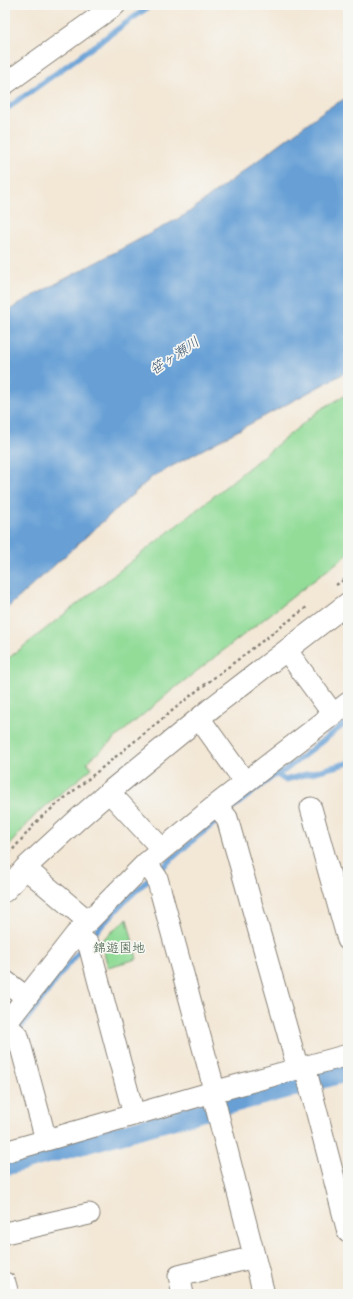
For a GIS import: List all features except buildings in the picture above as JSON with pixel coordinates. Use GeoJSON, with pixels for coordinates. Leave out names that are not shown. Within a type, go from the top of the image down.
{"type":"FeatureCollection","features":[{"type":"Feature","properties":{"kind":"street"},"geometry":{"type":"LineString","coordinates":[[5,84],[115,5]]}},
{"type":"Feature","properties":{"kind":"street"},"geometry":{"type":"LineString","coordinates":[[5,891],[25,868],[109,792],[199,718],[348,603]]}},
{"type":"Feature","properties":{"kind":"street"},"geometry":{"type":"LineString","coordinates":[[46,1140],[10,1028],[26,997],[84,935],[151,871],[162,849],[221,811],[245,782],[341,709],[287,651]]}},
{"type":"Feature","properties":{"kind":"street"},"geometry":{"type":"LineString","coordinates":[[199,718],[245,782]]}},
{"type":"Feature","properties":{"kind":"street"},"geometry":{"type":"LineString","coordinates":[[109,792],[162,849]]}},
{"type":"Feature","properties":{"kind":"street"},"geometry":{"type":"LineString","coordinates":[[311,808],[348,940]]}},
{"type":"Feature","properties":{"kind":"street"},"geometry":{"type":"LineString","coordinates":[[221,811],[306,1075],[348,1232]]}},
{"type":"Feature","properties":{"kind":"street"},"geometry":{"type":"LineString","coordinates":[[25,868],[84,935],[134,1115]]}},
{"type":"Feature","properties":{"kind":"street"},"geometry":{"type":"LineString","coordinates":[[151,871],[211,1077],[215,1103],[264,1294]]}},
{"type":"Feature","properties":{"kind":"street"},"geometry":{"type":"LineString","coordinates":[[5,981],[26,997]]}},
{"type":"Feature","properties":{"kind":"street"},"geometry":{"type":"LineString","coordinates":[[5,1152],[134,1115],[215,1103],[306,1075],[348,1055]]}},
{"type":"Feature","properties":{"kind":"street"},"geometry":{"type":"LineString","coordinates":[[5,1233],[89,1214]]}},
{"type":"Feature","properties":{"kind":"street"},"geometry":{"type":"LineString","coordinates":[[184,1294],[179,1276],[254,1257]]}},
{"type":"Feature","properties":{"kind":"street"},"geometry":{"type":"LineString","coordinates":[[5,1283],[8,1294]]}},
{"type":"Feature","properties":{"kind":"green space"},"geometry":{"type":"Polygon","coordinates":[[[348,394],[348,554],[171,691],[87,762],[92,768],[36,814],[5,850],[5,661],[209,500],[321,409],[348,394]]]}},
{"type":"Feature","properties":{"kind":"green space","name":"錦遊園地"},"geometry":{"type":"Polygon","coordinates":[[[127,919],[137,959],[108,967],[101,941],[127,919]]]}},
{"type":"Feature","properties":{"kind":"water","name":"笹ヶ瀬川"},"geometry":{"type":"Polygon","coordinates":[[[348,97],[348,371],[152,477],[5,610],[5,314],[18,304],[185,215],[325,110],[348,97]]]}},
{"type":"Feature","properties":{"kind":"waterway"},"geometry":{"type":"LineString","coordinates":[[5,110],[151,5]]}},
{"type":"Feature","properties":{"kind":"waterway"},"geometry":{"type":"LineString","coordinates":[[227,812],[276,774],[284,771],[348,721]]}},
{"type":"Feature","properties":{"kind":"waterway"},"geometry":{"type":"LineString","coordinates":[[276,774],[285,780],[348,763]]}},
{"type":"Feature","properties":{"kind":"waterway"},"geometry":{"type":"LineString","coordinates":[[157,872],[193,840],[221,818]]}},
{"type":"Feature","properties":{"kind":"waterway"},"geometry":{"type":"LineString","coordinates":[[89,939],[126,900],[151,877]]}},
{"type":"Feature","properties":{"kind":"waterway"},"geometry":{"type":"LineString","coordinates":[[18,1031],[65,968],[84,946]]}},
{"type":"Feature","properties":{"kind":"waterway"},"geometry":{"type":"LineString","coordinates":[[5,1048],[13,1038]]}},
{"type":"Feature","properties":{"kind":"waterway"},"geometry":{"type":"LineString","coordinates":[[5,1166],[348,1072]]}}]}
